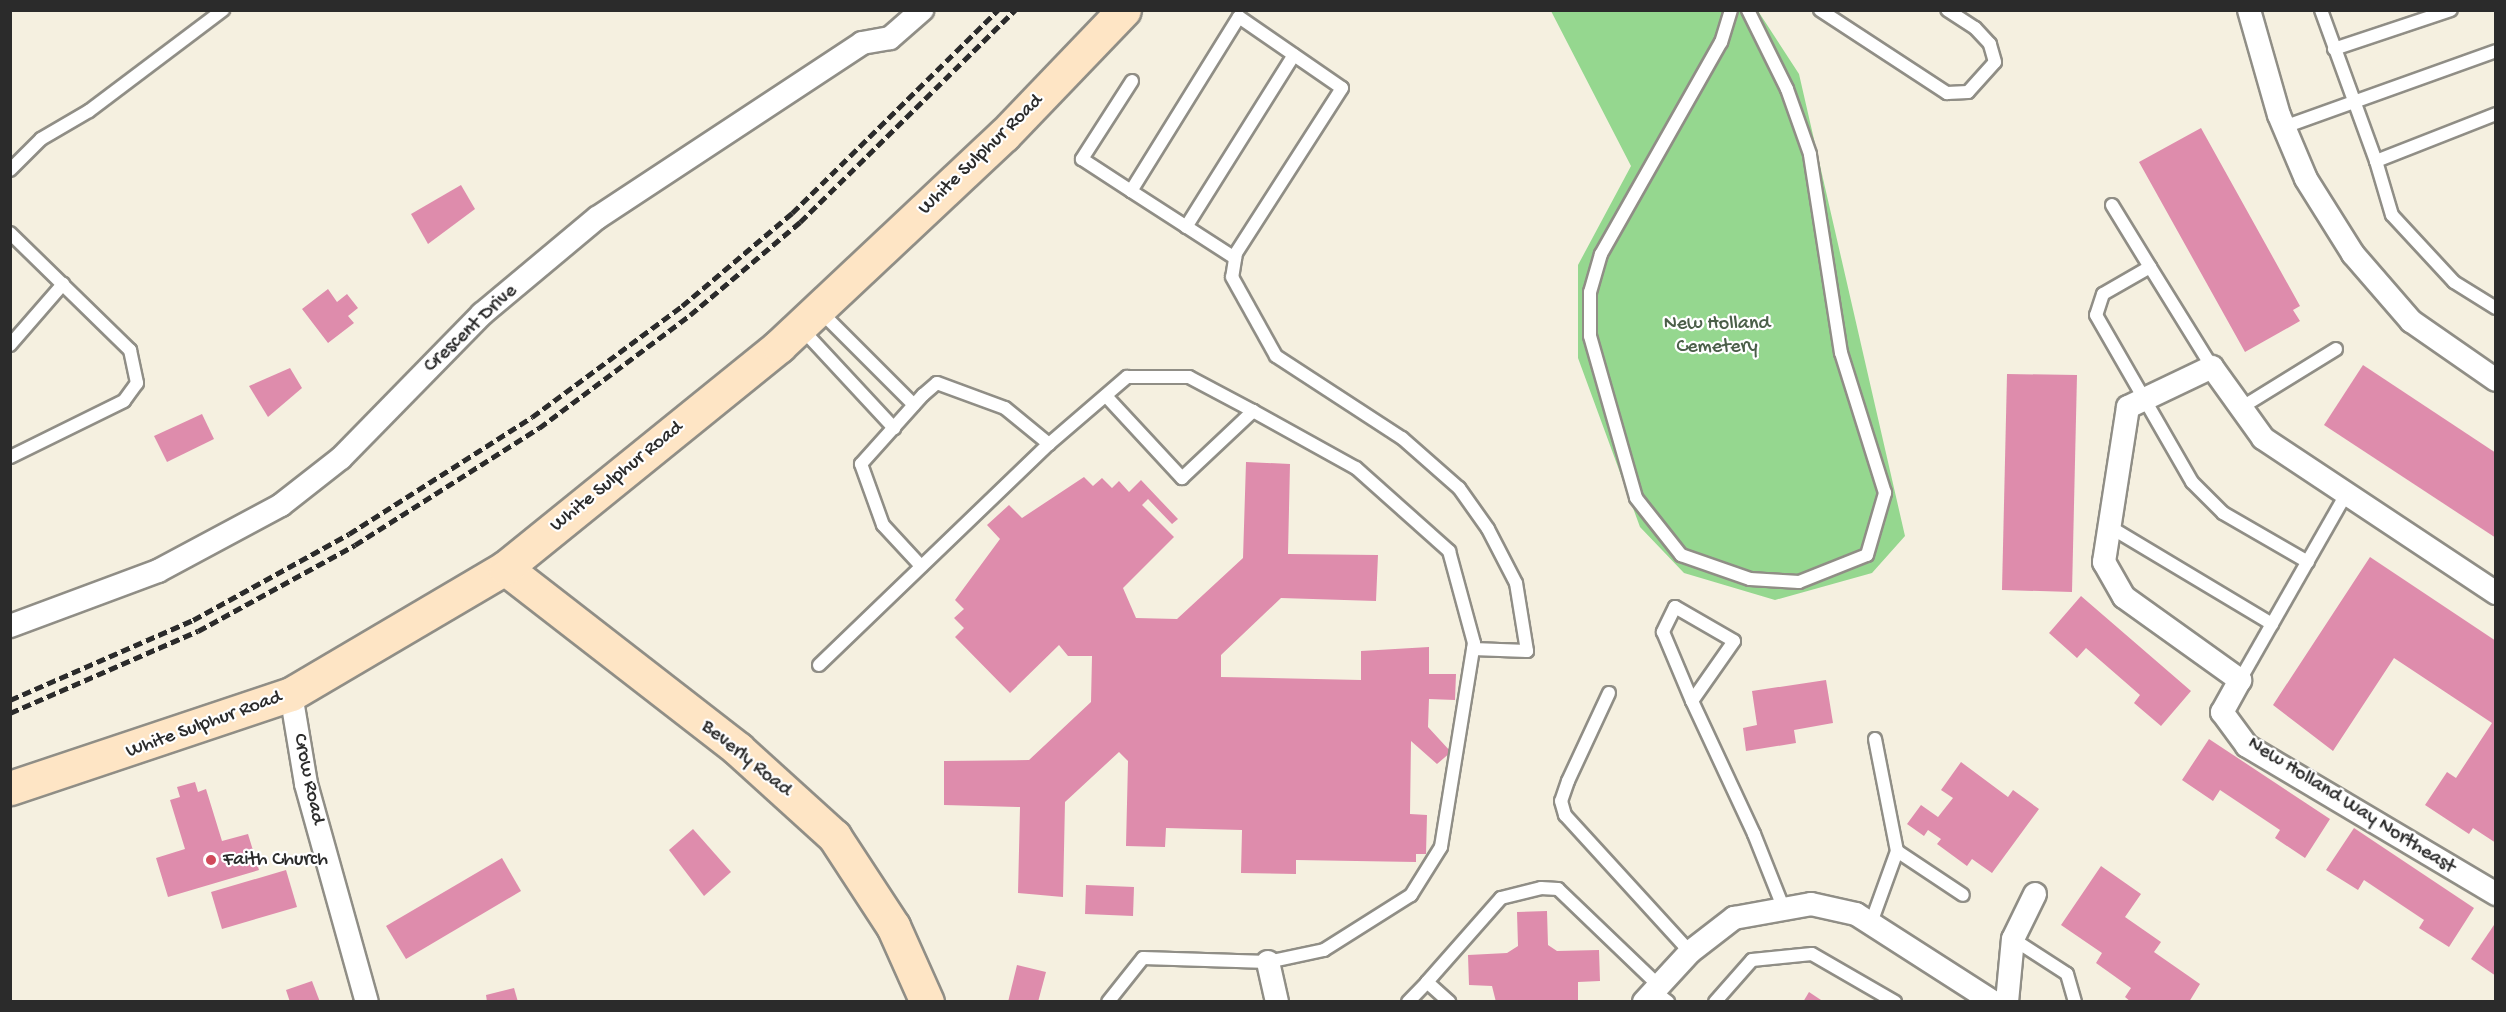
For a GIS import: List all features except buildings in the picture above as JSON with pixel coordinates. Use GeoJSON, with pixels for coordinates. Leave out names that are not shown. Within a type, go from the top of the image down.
{"type":"FeatureCollection","features":[{"type":"Feature","properties":{"kind":"street","name":"Crescent Drive"},"geometry":{"type":"LineString","coordinates":[[10,626],[158,571],[280,506],[341,458],[482,314],[597,218],[862,43],[890,38],[922,10]]}},
{"type":"Feature","properties":{"kind":"street","name":"White Sulphur Road"},"geometry":{"type":"LineString","coordinates":[[10,788],[291,694],[505,568],[809,319],[1004,135],[1124,10]]}},
{"type":"Feature","properties":{"kind":"street"},"geometry":{"type":"LineString","coordinates":[[2249,10],[2284,127],[2306,179],[2353,254],[2411,321],[2496,380]]}},
{"type":"Feature","properties":{"kind":"street"},"geometry":{"type":"LineString","coordinates":[[2240,680],[2124,597],[2104,562],[2128,407],[2211,367],[2239,409],[2264,438],[2345,496],[2496,593]]}},
{"type":"Feature","properties":{"kind":"street","name":"Beverly Road"},"geometry":{"type":"LineString","coordinates":[[505,568],[738,749],[834,836],[893,926],[927,1002]]}},
{"type":"Feature","properties":{"kind":"street","name":"New Holland Way Northeast"},"geometry":{"type":"LineString","coordinates":[[2240,680],[2222,712],[2247,746],[2496,894]]}},
{"type":"Feature","properties":{"kind":"street","name":"Crow Road"},"geometry":{"type":"LineString","coordinates":[[291,694],[306,784],[367,1002]]}},
{"type":"Feature","properties":{"kind":"street"},"geometry":{"type":"LineString","coordinates":[[2007,1002],[2013,939],[2035,894]]}},
{"type":"Feature","properties":{"kind":"street"},"geometry":{"type":"LineString","coordinates":[[1656,995],[1690,952],[1734,918],[1783,907],[1811,904],[1856,914],[1993,1002]]}},
{"type":"Feature","properties":{"kind":"street"},"geometry":{"type":"LineString","coordinates":[[1268,962],[1277,1002]]}},
{"type":"Feature","properties":{"kind":"lane"},"geometry":{"type":"LineString","coordinates":[[10,170],[41,139],[89,111],[223,10]]}},
{"type":"Feature","properties":{"kind":"lane"},"geometry":{"type":"LineString","coordinates":[[1731,10],[1721,42],[1601,254],[1590,292],[1590,336],[1636,498],[1681,555],[1750,579],[1799,582],[1867,555],[1885,493],[1841,353],[1809,154],[1787,89],[1748,10]]}},
{"type":"Feature","properties":{"kind":"lane"},"geometry":{"type":"LineString","coordinates":[[1821,10],[1947,93],[1968,92],[1995,62],[1992,50],[1975,28],[1947,10]]}},
{"type":"Feature","properties":{"kind":"lane"},"geometry":{"type":"LineString","coordinates":[[2321,10],[2352,103],[2376,161],[2392,215],[2454,282],[2496,308]]}},
{"type":"Feature","properties":{"kind":"lane"},"geometry":{"type":"LineString","coordinates":[[2334,49],[2451,10]]}},
{"type":"Feature","properties":{"kind":"lane"},"geometry":{"type":"LineString","coordinates":[[1131,191],[1239,17],[1342,88],[1235,258],[1232,277],[1276,356],[1402,438],[1460,488],[1488,529],[1516,582],[1527,651],[1473,650]]}},
{"type":"Feature","properties":{"kind":"lane"},"geometry":{"type":"LineString","coordinates":[[2284,127],[2496,51]]}},
{"type":"Feature","properties":{"kind":"lane"},"geometry":{"type":"LineString","coordinates":[[1186,227],[1294,55]]}},
{"type":"Feature","properties":{"kind":"lane"},"geometry":{"type":"LineString","coordinates":[[1132,81],[1082,159],[1235,258]]}},
{"type":"Feature","properties":{"kind":"lane"},"geometry":{"type":"LineString","coordinates":[[2376,161],[2496,114]]}},
{"type":"Feature","properties":{"kind":"lane"},"geometry":{"type":"LineString","coordinates":[[2112,206],[2211,367]]}},
{"type":"Feature","properties":{"kind":"lane"},"geometry":{"type":"LineString","coordinates":[[10,233],[130,350],[137,383],[124,401],[10,457]]}},
{"type":"Feature","properties":{"kind":"lane"},"geometry":{"type":"LineString","coordinates":[[2150,267],[2103,294],[2096,315],[2192,482],[2216,505],[2308,562]]}},
{"type":"Feature","properties":{"kind":"lane"},"geometry":{"type":"LineString","coordinates":[[10,345],[63,284]]}},
{"type":"Feature","properties":{"kind":"lane"},"geometry":{"type":"LineString","coordinates":[[809,319],[914,405]]}},
{"type":"Feature","properties":{"kind":"lane"},"geometry":{"type":"LineString","coordinates":[[809,319],[894,428]]}},
{"type":"Feature","properties":{"kind":"lane"},"geometry":{"type":"LineString","coordinates":[[2239,409],[2336,349]]}},
{"type":"Feature","properties":{"kind":"lane"},"geometry":{"type":"LineString","coordinates":[[819,665],[1049,444],[1127,377],[1189,377],[1253,411],[1356,468],[1449,551],[1473,650],[1441,847],[1411,895],[1324,950],[1268,962],[1143,958],[1108,1002]]}},
{"type":"Feature","properties":{"kind":"lane"},"geometry":{"type":"LineString","coordinates":[[921,566],[883,525],[861,464],[937,383],[1005,408],[1049,444]]}},
{"type":"Feature","properties":{"kind":"lane"},"geometry":{"type":"LineString","coordinates":[[1106,396],[1182,478],[1253,411]]}},
{"type":"Feature","properties":{"kind":"lane"},"geometry":{"type":"LineString","coordinates":[[2240,680],[2345,496]]}},
{"type":"Feature","properties":{"kind":"lane"},"geometry":{"type":"LineString","coordinates":[[2110,527],[2272,624]]}},
{"type":"Feature","properties":{"kind":"lane"},"geometry":{"type":"LineString","coordinates":[[1692,701],[1734,641],[1675,607],[1663,632],[1692,701],[1783,907]]}},
{"type":"Feature","properties":{"kind":"lane"},"geometry":{"type":"LineString","coordinates":[[1609,693],[1568,781],[1561,801],[1565,815],[1690,952]]}},
{"type":"Feature","properties":{"kind":"lane"},"geometry":{"type":"LineString","coordinates":[[1871,923],[1897,851],[1875,739]]}},
{"type":"Feature","properties":{"kind":"lane"},"geometry":{"type":"LineString","coordinates":[[1897,851],[1963,895]]}},
{"type":"Feature","properties":{"kind":"lane"},"geometry":{"type":"LineString","coordinates":[[1408,1002],[1501,898],[1541,888],[1558,889],[1656,995]]}},
{"type":"Feature","properties":{"kind":"lane"},"geometry":{"type":"LineString","coordinates":[[2013,939],[2067,974],[2075,1002]]}},
{"type":"Feature","properties":{"kind":"lane"},"geometry":{"type":"LineString","coordinates":[[1715,1002],[1752,960],[1812,954],[1895,1002]]}},
{"type":"Feature","properties":{"kind":"lane"},"geometry":{"type":"LineString","coordinates":[[1428,982],[1449,1002]]}},
{"type":"Feature","properties":{"kind":"green space","name":"New Holland Cemetery"},"geometry":{"type":"Polygon","coordinates":[[[1551,11],[1758,11],[1799,74],[1905,536],[1872,573],[1775,600],[1684,573],[1640,527],[1578,358],[1578,265],[1631,166],[1551,11]]]}},
{"type":"Feature","properties":{"kind":"railway"},"geometry":{"type":"LineString","coordinates":[[10,700],[193,620],[349,534],[532,417],[682,306],[792,213],[998,10]]}},
{"type":"Feature","properties":{"kind":"railway"},"geometry":{"type":"LineString","coordinates":[[10,713],[198,631],[355,545],[539,428],[690,315],[800,222],[1015,10]]}},
{"type":"Feature","properties":{"kind":"place","name":"Faith Church"},"geometry":{"type":"Point","coordinates":[211,860]}}]}
